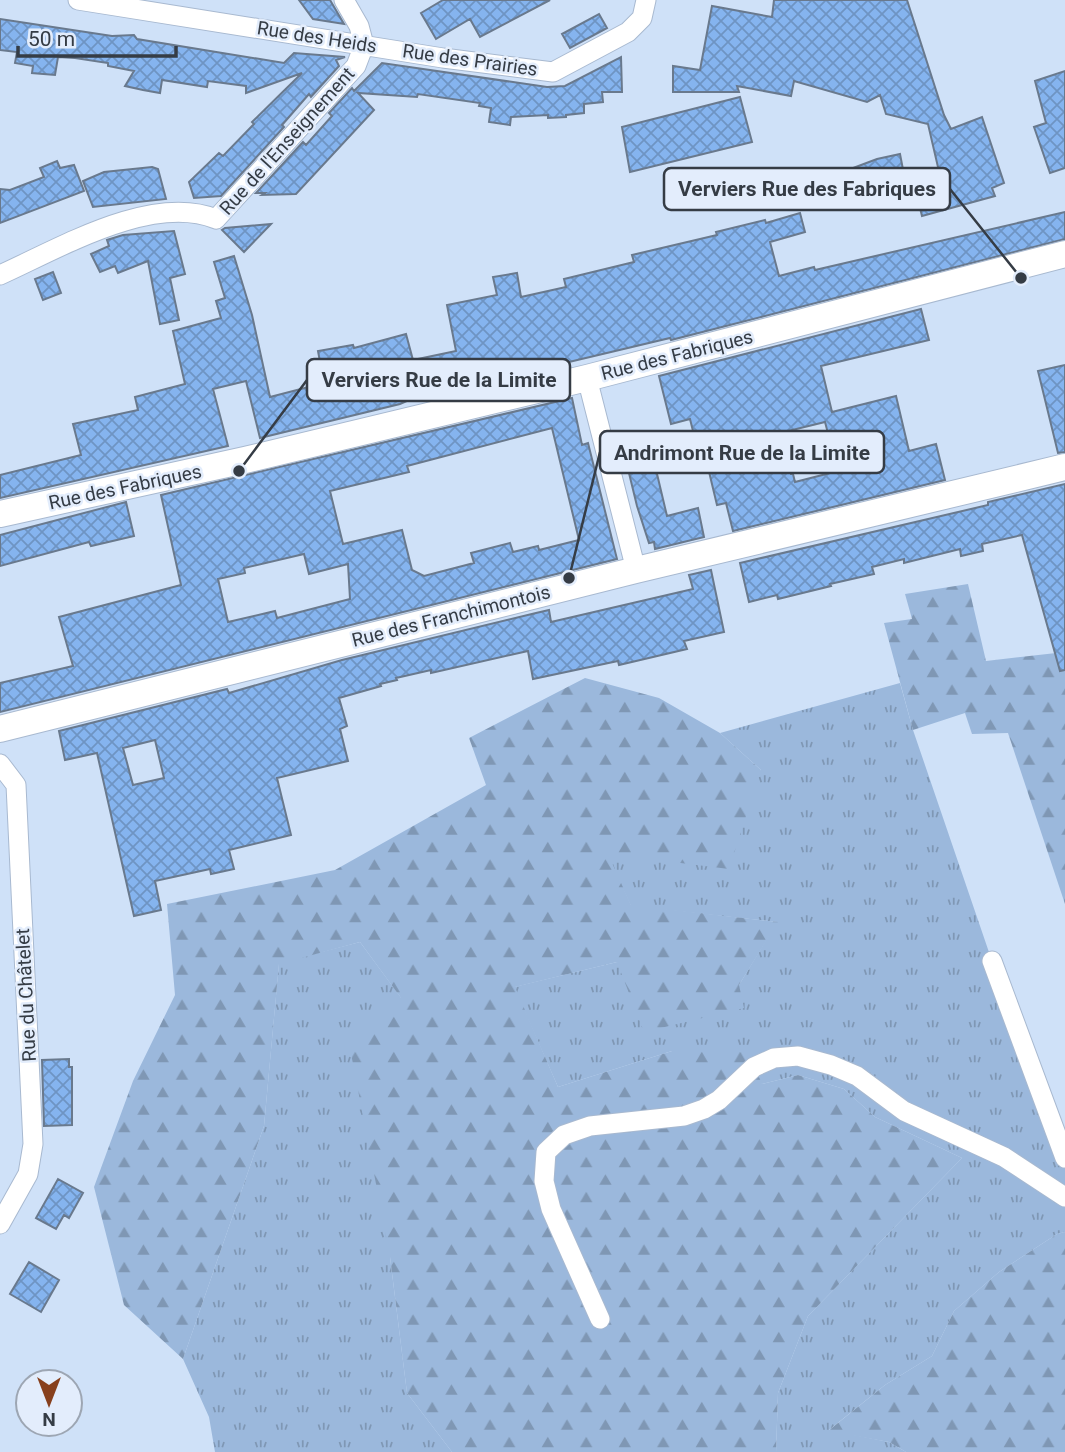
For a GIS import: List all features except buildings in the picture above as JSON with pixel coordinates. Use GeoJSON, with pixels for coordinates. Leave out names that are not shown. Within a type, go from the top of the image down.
{"type":"FeatureCollection","features":[{"type":"Feature","properties":{"kind":"street","name":"Rue des Heids"},"geometry":{"type":"LineString","coordinates":[[78,0],[389,48]]}},
{"type":"Feature","properties":{"kind":"street"},"geometry":{"type":"LineString","coordinates":[[344,0],[359,26],[364,45]]}},
{"type":"Feature","properties":{"kind":"street"},"geometry":{"type":"LineString","coordinates":[[632,0],[644,9]]}},
{"type":"Feature","properties":{"kind":"street","name":"Rue des Prairies"},"geometry":{"type":"LineString","coordinates":[[389,48],[553,72],[628,32],[644,9]]}},
{"type":"Feature","properties":{"kind":"street","name":"Rue de l'Enseignement"},"geometry":{"type":"LineString","coordinates":[[0,275],[129,219],[155,213],[199,212],[216,219],[356,66],[364,45]]}},
{"type":"Feature","properties":{"kind":"street","name":"Rue des Fabriques"},"geometry":{"type":"LineString","coordinates":[[0,514],[245,460],[587,378],[1065,254]]}},
{"type":"Feature","properties":{"kind":"street"},"geometry":{"type":"LineString","coordinates":[[587,378],[636,570]]}},
{"type":"Feature","properties":{"kind":"street","name":"Rue des Franchimontois"},"geometry":{"type":"LineString","coordinates":[[8,727],[636,570],[1065,467]]}},
{"type":"Feature","properties":{"kind":"street"},"geometry":{"type":"LineString","coordinates":[[0,753],[8,727]]}},
{"type":"Feature","properties":{"kind":"street","name":"Rue du Châtelet"},"geometry":{"type":"LineString","coordinates":[[0,764],[16,785],[33,1144],[28,1174],[0,1224]]}},
{"type":"Feature","properties":{"kind":"street"},"geometry":{"type":"LineString","coordinates":[[992,961],[1065,1158]]}},
{"type":"Feature","properties":{"kind":"street"},"geometry":{"type":"LineString","coordinates":[[600,1319],[551,1209],[544,1181],[546,1152],[564,1135],[590,1126],[684,1116],[704,1109],[719,1100],[754,1067],[774,1058],[797,1056],[831,1065],[857,1076],[904,1111],[1004,1157],[1065,1197]]}},
{"type":"Feature","properties":{"kind":"green space"},"geometry":{"type":"Polygon","coordinates":[[[968,584],[986,661],[1065,652],[1065,904],[1008,733],[972,734],[965,713],[913,730],[884,623],[912,619],[905,594],[968,584]]]}},
{"type":"Feature","properties":{"kind":"green space"},"geometry":{"type":"Polygon","coordinates":[[[585,678],[659,698],[720,733],[761,770],[729,869],[608,854],[631,905],[778,922],[739,985],[744,1008],[644,1032],[617,962],[515,987],[558,1087],[672,1051],[748,1052],[762,1084],[798,1075],[844,1089],[875,1117],[962,1158],[808,1316],[778,1393],[776,1452],[452,1452],[407,1393],[390,1257],[349,1043],[401,998],[360,942],[279,964],[264,1126],[183,1359],[124,1305],[94,1187],[133,1081],[175,995],[167,904],[335,870],[486,785],[469,738],[585,678]]]}},
{"type":"Feature","properties":{"kind":"green space"},"geometry":{"type":"Polygon","coordinates":[[[900,683],[913,730],[992,961],[1065,1158],[1065,1232],[1057,1234],[999,1272],[954,1311],[932,1356],[885,1385],[829,1430],[889,1442],[906,1452],[776,1452],[778,1393],[808,1316],[962,1158],[875,1117],[844,1089],[798,1075],[762,1084],[672,1051],[558,1087],[514,987],[617,962],[739,985],[777,922],[631,906],[607,854],[761,770],[720,733],[900,683]]]}},
{"type":"Feature","properties":{"kind":"green space"},"geometry":{"type":"Polygon","coordinates":[[[360,942],[402,999],[390,1257],[407,1393],[452,1452],[215,1452],[209,1417],[183,1359],[264,1126],[279,963],[360,942]]]}},
{"type":"Feature","properties":{"kind":"green space"},"geometry":{"type":"Polygon","coordinates":[[[1065,1232],[1065,1452],[906,1452],[889,1442],[828,1431],[885,1385],[932,1356],[954,1311],[999,1272],[1057,1234],[1065,1232]]]}},
{"type":"Feature","properties":{"kind":"place","name":"Verviers Rue des Fabriques"},"geometry":{"type":"Point","coordinates":[1021,278]}},
{"type":"Feature","properties":{"kind":"place","name":"Verviers Rue de la Limite"},"geometry":{"type":"Point","coordinates":[239,471]}},
{"type":"Feature","properties":{"kind":"place","name":"Andrimont Rue de la Limite"},"geometry":{"type":"Point","coordinates":[569,578]}}]}
